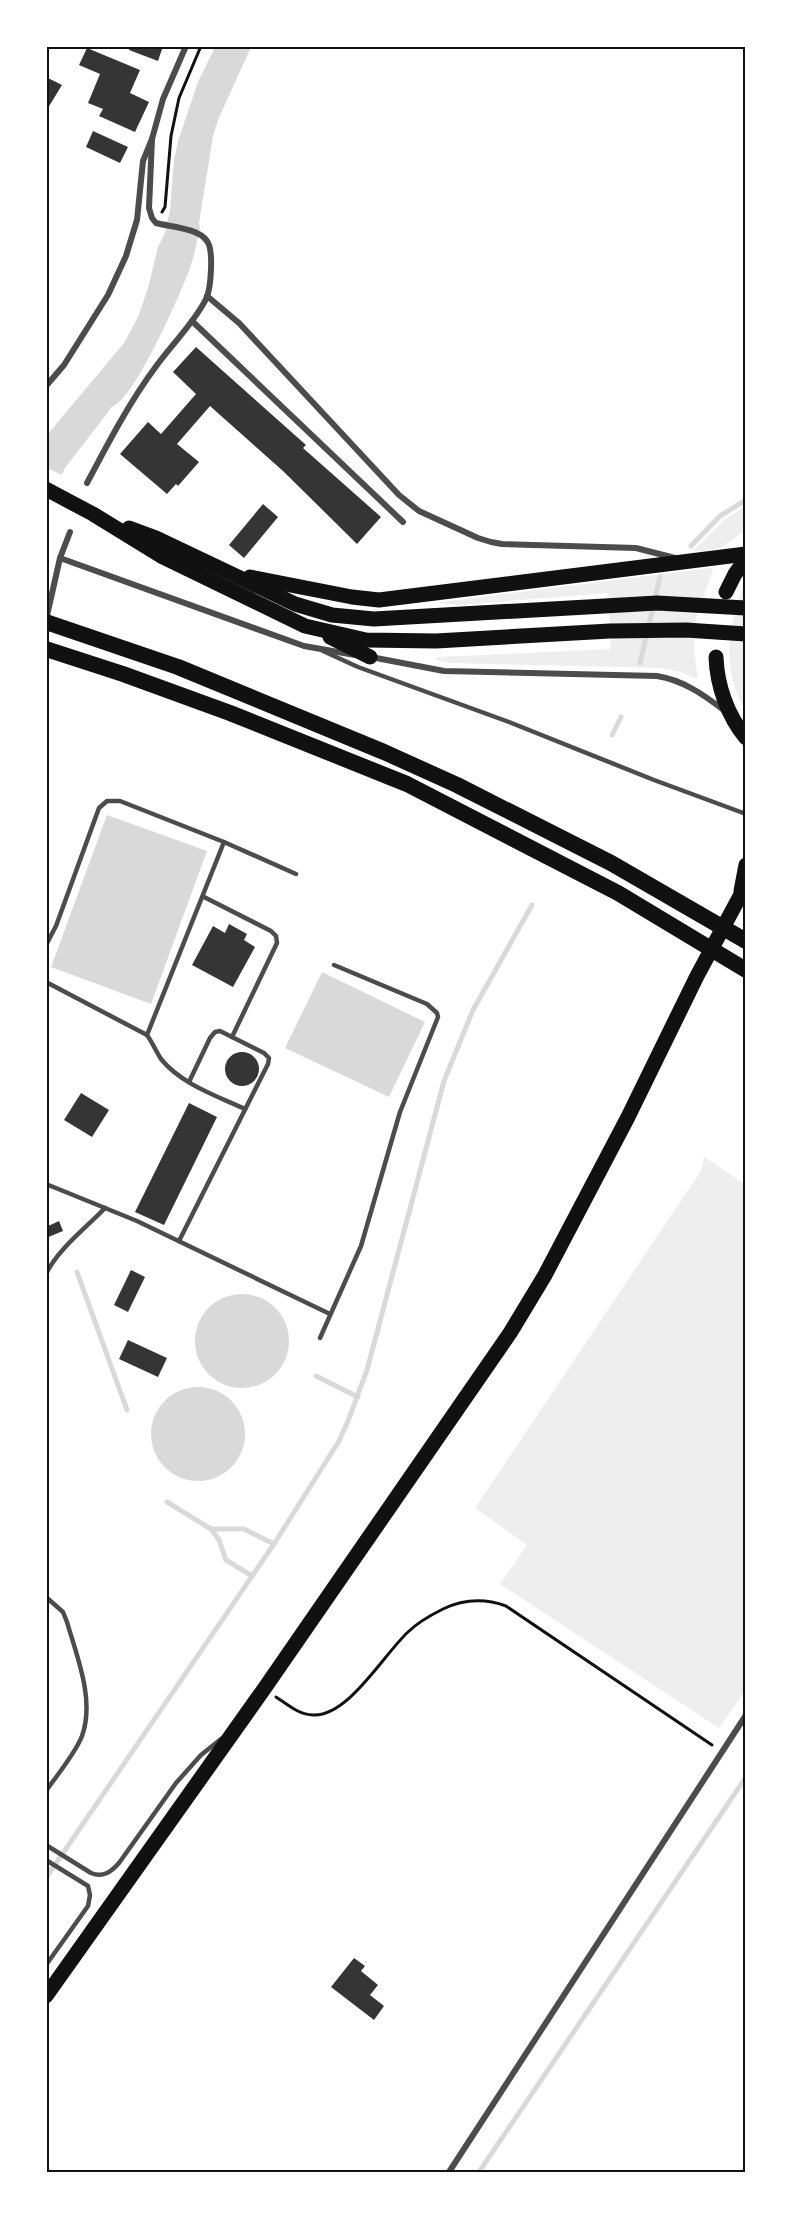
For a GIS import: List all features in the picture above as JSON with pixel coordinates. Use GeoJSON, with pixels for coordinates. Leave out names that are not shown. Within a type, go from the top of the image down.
{"type":"FeatureCollection","features":[{"type":"Feature","properties":{"kind":"highway"},"geometry":{"type":"LineString","coordinates":[[50,623],[178,668],[394,756],[457,785],[611,863],[746,941]]}},
{"type":"Feature","properties":{"kind":"highway"},"geometry":{"type":"LineString","coordinates":[[49,650],[230,713],[407,784],[618,892],[741,968]]}},
{"type":"Feature","properties":{"kind":"main road"},"geometry":{"type":"LineString","coordinates":[[46,489],[92,513],[163,557],[370,657]]}},
{"type":"Feature","properties":{"kind":"main road"},"geometry":{"type":"LineString","coordinates":[[92,513],[156,538],[295,604],[332,615],[374,619],[609,605],[687,603],[746,608]]}},
{"type":"Feature","properties":{"kind":"main road"},"geometry":{"type":"LineString","coordinates":[[227,572],[352,597],[379,600],[746,554]]}},
{"type":"Feature","properties":{"kind":"main road"},"geometry":{"type":"LineString","coordinates":[[726,592],[746,559]]}},
{"type":"Feature","properties":{"kind":"main road"},"geometry":{"type":"LineString","coordinates":[[305,626],[366,640],[408,641],[610,631],[686,630],[746,634]]}},
{"type":"Feature","properties":{"kind":"main road"},"geometry":{"type":"LineString","coordinates":[[716,657],[722,693],[731,716],[746,738]]}},
{"type":"Feature","properties":{"kind":"main road"},"geometry":{"type":"LineString","coordinates":[[46,1995],[243,1719],[510,1333],[545,1275],[628,1117],[743,888],[746,865]]}},
{"type":"Feature","properties":{"kind":"street"},"geometry":{"type":"LineString","coordinates":[[46,386],[64,365],[108,294],[126,256],[137,220],[143,161],[152,140],[163,99],[186,46]]}},
{"type":"Feature","properties":{"kind":"street"},"geometry":{"type":"LineString","coordinates":[[87,483],[106,446],[155,367],[192,321],[207,296],[211,249],[206,239],[199,234],[154,222],[150,212],[152,140]]}},
{"type":"Feature","properties":{"kind":"street"},"geometry":{"type":"LineString","coordinates":[[207,296],[239,323],[399,495],[419,511],[491,542],[650,550],[689,562]]}},
{"type":"Feature","properties":{"kind":"street"},"geometry":{"type":"LineString","coordinates":[[192,321],[404,522]]}},
{"type":"Feature","properties":{"kind":"street"},"geometry":{"type":"LineString","coordinates":[[50,623],[60,558],[70,532]]}},
{"type":"Feature","properties":{"kind":"street"},"geometry":{"type":"LineString","coordinates":[[60,558],[291,642],[320,650],[444,671],[657,676],[680,682],[702,694],[731,716]]}},
{"type":"Feature","properties":{"kind":"street"},"geometry":{"type":"LineString","coordinates":[[449,2172],[746,1715]]}},
{"type":"Feature","properties":{"kind":"lane"},"geometry":{"type":"LineString","coordinates":[[320,650],[358,667],[509,722],[654,780],[745,813]]}},
{"type":"Feature","properties":{"kind":"lane"},"geometry":{"type":"LineString","coordinates":[[46,945],[56,926],[99,808],[107,801],[120,801],[224,842],[296,874]]}},
{"type":"Feature","properties":{"kind":"lane"},"geometry":{"type":"LineString","coordinates":[[147,1035],[204,897],[224,842]]}},
{"type":"Feature","properties":{"kind":"lane"},"geometry":{"type":"LineString","coordinates":[[204,897],[276,936],[277,943],[232,1037]]}},
{"type":"Feature","properties":{"kind":"lane"},"geometry":{"type":"LineString","coordinates":[[320,1338],[361,1246],[404,1101],[438,1017],[437,1013],[427,1004],[334,965]]}},
{"type":"Feature","properties":{"kind":"lane"},"geometry":{"type":"LineString","coordinates":[[46,982],[147,1035],[162,1060],[189,1082],[245,1109]]}},
{"type":"Feature","properties":{"kind":"lane"},"geometry":{"type":"LineString","coordinates":[[179,1241],[269,1058],[264,1053],[220,1031],[215,1032],[189,1082]]}},
{"type":"Feature","properties":{"kind":"lane"},"geometry":{"type":"LineString","coordinates":[[46,1184],[137,1221],[330,1314]]}},
{"type":"Feature","properties":{"kind":"lane"},"geometry":{"type":"LineString","coordinates":[[46,1274],[63,1252],[105,1208]]}},
{"type":"Feature","properties":{"kind":"lane"},"geometry":{"type":"LineString","coordinates":[[46,1597],[63,1612],[67,1622],[84,1684],[86,1709],[81,1738],[46,1791]]}},
{"type":"Feature","properties":{"kind":"lane"},"geometry":{"type":"LineString","coordinates":[[46,1845],[88,1871],[102,1875],[114,1869],[186,1771],[243,1719]]}},
{"type":"Feature","properties":{"kind":"lane"},"geometry":{"type":"LineString","coordinates":[[46,1860],[90,1889],[88,1906],[46,1965]]}},
{"type":"Feature","properties":{"kind":"path"},"geometry":{"type":"LineString","coordinates":[[150,212],[155,217],[165,207],[171,136],[177,108],[201,46]]}},
{"type":"Feature","properties":{"kind":"path"},"geometry":{"type":"LineString","coordinates":[[264,1689],[305,1715],[320,1715],[328,1712],[354,1693],[415,1626],[452,1605],[475,1599],[485,1600],[506,1606],[721,1751]]}},
{"type":"Feature","properties":{"kind":"shaded area"},"geometry":{"type":"Polygon","coordinates":[[[215,47],[251,47],[213,136],[200,228],[191,265],[157,343],[133,385],[122,400],[112,407],[65,468],[47,505],[47,435],[124,343],[138,317],[158,247],[165,233],[178,141],[198,82],[215,47]]]}},
{"type":"Feature","properties":{"kind":"shaded area"},"geometry":{"type":"Polygon","coordinates":[[[745,506],[745,530],[722,546],[710,550],[693,551],[724,520],[745,506]]]}},
{"type":"Feature","properties":{"kind":"shaded area"},"geometry":{"type":"Polygon","coordinates":[[[711,568],[713,570],[696,618],[694,650],[698,679],[661,668],[449,663],[436,660],[437,657],[611,649],[608,593],[459,605],[439,603],[441,602],[711,568]]]}},
{"type":"Feature","properties":{"kind":"shaded area"},"geometry":{"type":"Polygon","coordinates":[[[745,581],[745,711],[732,678],[729,646],[734,614],[745,581]]]}},
{"type":"Feature","properties":{"kind":"shaded area"},"geometry":{"type":"Polygon","coordinates":[[[107,815],[207,851],[151,1004],[51,967],[107,815]]]}},
{"type":"Feature","properties":{"kind":"shaded area"},"geometry":{"type":"Polygon","coordinates":[[[322,972],[425,1022],[389,1097],[285,1048],[322,972]]]}},
{"type":"Feature","properties":{"kind":"shaded area"},"geometry":{"type":"Polygon","coordinates":[[[704,1157],[746,1185],[746,1690],[719,1728],[500,1584],[527,1545],[475,1508],[701,1171],[704,1157]]]}},
{"type":"Feature","properties":{"kind":"shaded area"},"geometry":{"type":"Polygon","coordinates":[[[242,1294],[260,1297],[276,1307],[286,1323],[289,1341],[286,1359],[276,1375],[260,1385],[242,1388],[224,1385],[208,1375],[198,1359],[195,1341],[198,1323],[208,1307],[224,1297],[242,1294]]]}},
{"type":"Feature","properties":{"kind":"shaded area"},"geometry":{"type":"Polygon","coordinates":[[[198,1387],[216,1390],[232,1400],[242,1416],[245,1434],[242,1452],[232,1468],[216,1478],[198,1481],[180,1478],[164,1468],[154,1452],[151,1434],[154,1416],[164,1400],[180,1390],[198,1387]]]}},
{"type":"Feature","properties":{"kind":"pier"},"geometry":{"type":"Polygon","coordinates":[[[47,468],[64,476],[49,507],[46,508],[47,468]]]}},
{"type":"Feature","properties":{"kind":"building"},"geometry":{"type":"Polygon","coordinates":[[[130,46],[163,46],[158,61],[129,50],[130,46]]]}},
{"type":"Feature","properties":{"kind":"building"},"geometry":{"type":"Polygon","coordinates":[[[87,48],[140,70],[130,93],[149,102],[135,132],[99,116],[103,109],[88,103],[100,74],[79,65],[87,48]]]}},
{"type":"Feature","properties":{"kind":"building"},"geometry":{"type":"Polygon","coordinates":[[[46,77],[62,85],[48,108],[46,106],[46,77]]]}},
{"type":"Feature","properties":{"kind":"building"},"geometry":{"type":"Polygon","coordinates":[[[93,131],[128,147],[120,163],[86,147],[93,131]]]}},
{"type":"Feature","properties":{"kind":"building"},"geometry":{"type":"Polygon","coordinates":[[[196,347],[306,445],[303,448],[381,517],[357,544],[283,471],[210,406],[177,444],[199,462],[178,486],[176,484],[167,494],[120,454],[148,422],[161,434],[196,394],[173,372],[196,347]]]}},
{"type":"Feature","properties":{"kind":"building"},"geometry":{"type":"Polygon","coordinates":[[[263,504],[278,517],[244,558],[229,545],[263,504]]]}},
{"type":"Feature","properties":{"kind":"building"},"geometry":{"type":"Polygon","coordinates":[[[229,924],[247,934],[244,940],[255,947],[233,987],[192,965],[213,926],[225,933],[229,924]]]}},
{"type":"Feature","properties":{"kind":"building"},"geometry":{"type":"Polygon","coordinates":[[[242,1052],[254,1057],[259,1069],[254,1081],[242,1086],[230,1081],[225,1069],[230,1057],[242,1052]]]}},
{"type":"Feature","properties":{"kind":"building"},"geometry":{"type":"Polygon","coordinates":[[[81,1093],[109,1110],[92,1137],[64,1120],[81,1093]]]}},
{"type":"Feature","properties":{"kind":"building"},"geometry":{"type":"Polygon","coordinates":[[[189,1103],[217,1117],[164,1225],[135,1212],[189,1103]]]}},
{"type":"Feature","properties":{"kind":"building"},"geometry":{"type":"Polygon","coordinates":[[[59,1221],[63,1231],[46,1238],[46,1227],[59,1221]]]}},
{"type":"Feature","properties":{"kind":"building"},"geometry":{"type":"Polygon","coordinates":[[[131,1270],[145,1277],[128,1312],[114,1305],[131,1270]]]}},
{"type":"Feature","properties":{"kind":"building"},"geometry":{"type":"Polygon","coordinates":[[[128,1340],[167,1358],[158,1377],[119,1359],[128,1340]]]}},
{"type":"Feature","properties":{"kind":"building"},"geometry":{"type":"Polygon","coordinates":[[[354,1958],[365,1966],[361,1971],[378,1985],[370,1995],[384,2006],[374,2020],[331,1987],[354,1958]]]}},
{"type":"Feature","properties":{"kind":"waterway"},"geometry":{"type":"LineString","coordinates":[[691,546],[720,516],[746,500]]}},
{"type":"Feature","properties":{"kind":"waterway"},"geometry":{"type":"LineString","coordinates":[[640,663],[660,577]]}},
{"type":"Feature","properties":{"kind":"waterway"},"geometry":{"type":"LineString","coordinates":[[612,735],[621,717]]}},
{"type":"Feature","properties":{"kind":"waterway"},"geometry":{"type":"LineString","coordinates":[[46,1878],[274,1544],[339,1441],[367,1370],[444,1081],[473,1010],[532,905]]}},
{"type":"Feature","properties":{"kind":"waterway"},"geometry":{"type":"LineString","coordinates":[[77,1272],[127,1410]]}},
{"type":"Feature","properties":{"kind":"waterway"},"geometry":{"type":"LineString","coordinates":[[316,1376],[358,1397]]}},
{"type":"Feature","properties":{"kind":"waterway"},"geometry":{"type":"LineString","coordinates":[[167,1502],[211,1529],[244,1529],[274,1544]]}},
{"type":"Feature","properties":{"kind":"waterway"},"geometry":{"type":"LineString","coordinates":[[211,1529],[219,1540],[226,1560],[252,1576]]}},
{"type":"Feature","properties":{"kind":"waterway"},"geometry":{"type":"LineString","coordinates":[[479,2172],[746,1777]]}}]}
